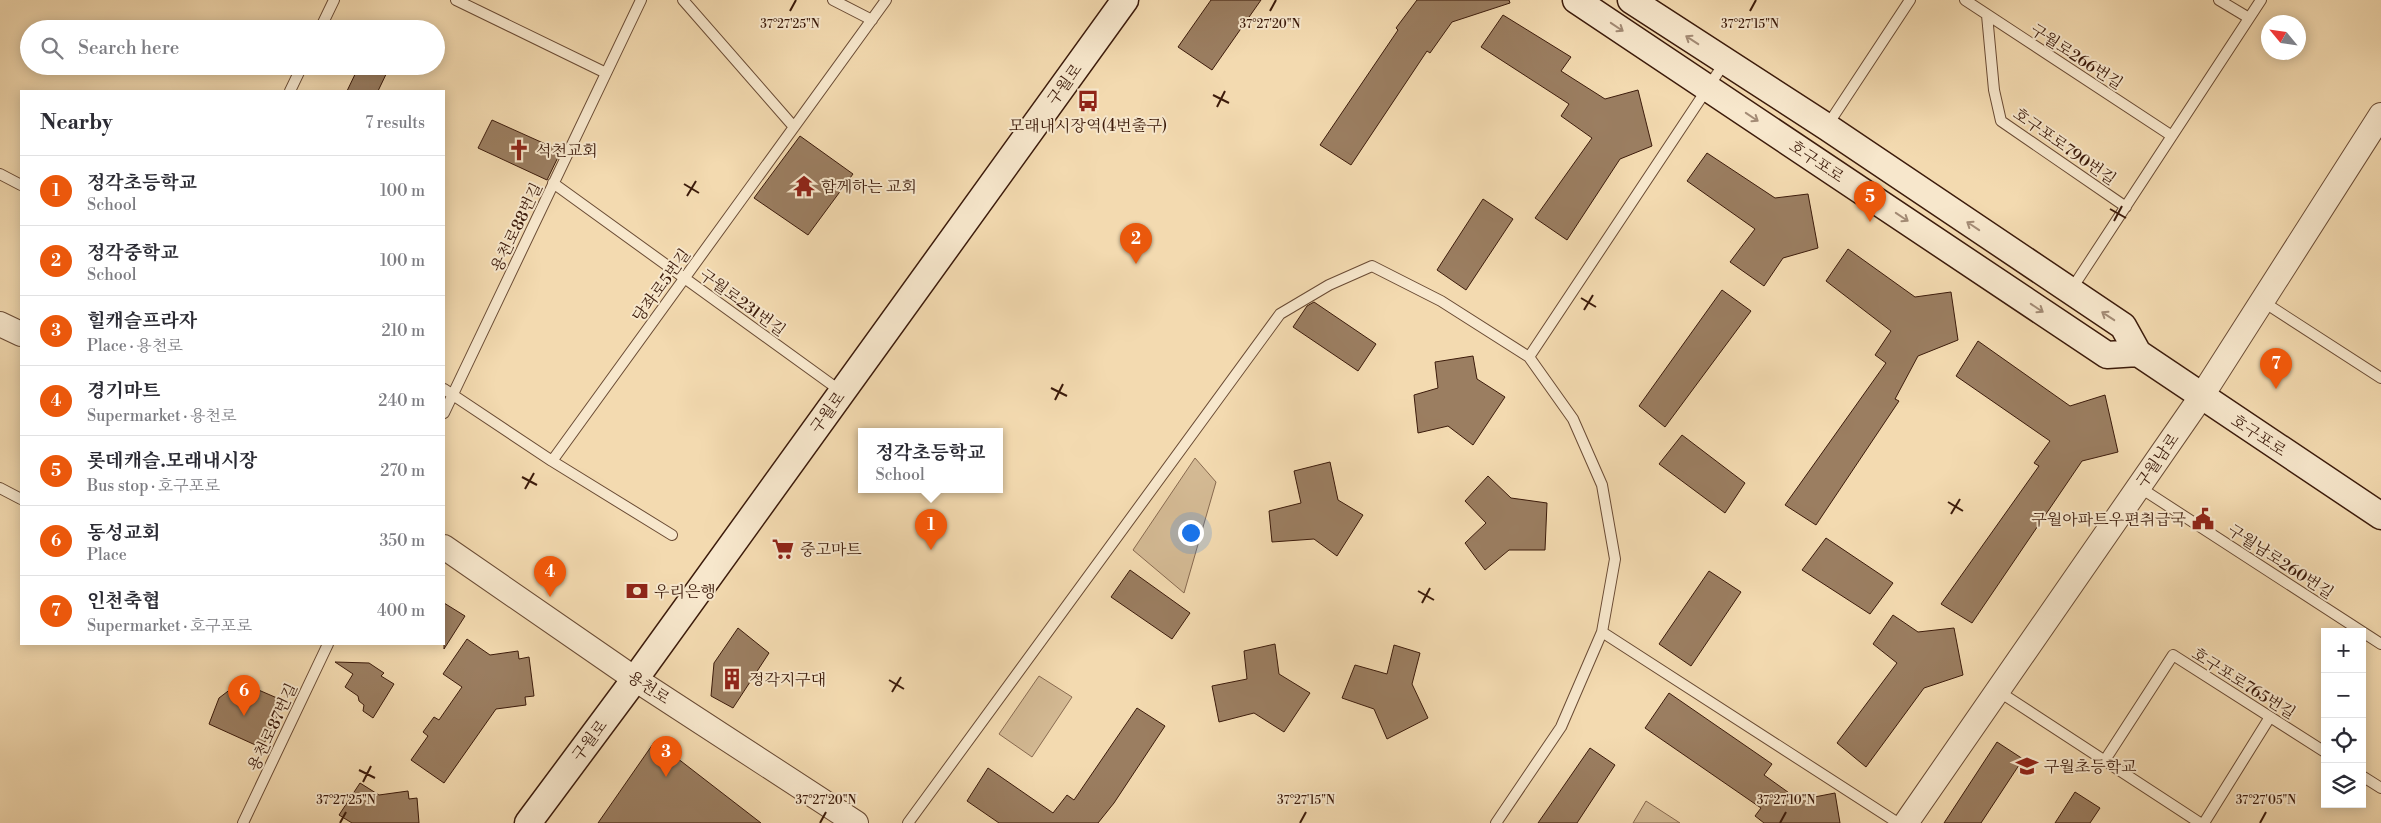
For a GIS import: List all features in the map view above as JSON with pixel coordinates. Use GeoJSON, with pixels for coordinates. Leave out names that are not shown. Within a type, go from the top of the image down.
{"type":"FeatureCollection","features":[{"type":"Feature","properties":{"kind":"main road","name":"구월로"},"geometry":{"type":"LineString","coordinates":[[528,823],[1125,0]]}},
{"type":"Feature","properties":{"kind":"main road","name":"호구포로"},"geometry":{"type":"LineString","coordinates":[[1576,0],[2107,355],[2138,353]]}},
{"type":"Feature","properties":{"kind":"main road","name":"호구포로"},"geometry":{"type":"LineString","coordinates":[[1631,0],[1827,127],[2123,326],[2138,353],[2381,516]]}},
{"type":"Feature","properties":{"kind":"street","name":"구월남로"},"geometry":{"type":"LineString","coordinates":[[1906,823],[2201,397],[2381,115]]}},
{"type":"Feature","properties":{"kind":"street"},"geometry":{"type":"LineString","coordinates":[[0,324],[20,334]]}},
{"type":"Feature","properties":{"kind":"street","name":"용천로"},"geometry":{"type":"LineString","coordinates":[[445,549],[635,678],[856,823]]}},
{"type":"Feature","properties":{"kind":"lane"},"geometry":{"type":"LineString","coordinates":[[324,20],[334,0]]}},
{"type":"Feature","properties":{"kind":"lane"},"geometry":{"type":"LineString","coordinates":[[456,0],[606,73]]}},
{"type":"Feature","properties":{"kind":"lane","name":"용천로88번길"},"geometry":{"type":"LineString","coordinates":[[445,407],[448,391],[553,183],[641,0]]}},
{"type":"Feature","properties":{"kind":"lane"},"geometry":{"type":"LineString","coordinates":[[683,0],[794,127]]}},
{"type":"Feature","properties":{"kind":"lane"},"geometry":{"type":"LineString","coordinates":[[833,0],[872,20]]}},
{"type":"Feature","properties":{"kind":"lane","name":"당좌로5번길"},"geometry":{"type":"LineString","coordinates":[[552,461],[886,0]]}},
{"type":"Feature","properties":{"kind":"lane"},"geometry":{"type":"LineString","coordinates":[[1827,127],[1910,0]]}},
{"type":"Feature","properties":{"kind":"lane","name":"구월로266번길"},"geometry":{"type":"LineString","coordinates":[[1965,0],[2172,136]]}},
{"type":"Feature","properties":{"kind":"lane"},"geometry":{"type":"LineString","coordinates":[[2219,0],[2249,18]]}},
{"type":"Feature","properties":{"kind":"lane","name":"호구포로790번길"},"geometry":{"type":"LineString","coordinates":[[2070,292],[2261,0]]}},
{"type":"Feature","properties":{"kind":"lane","name":"호구포로790번길"},"geometry":{"type":"LineString","coordinates":[[1987,15],[1994,90],[2001,121],[2126,207]]}},
{"type":"Feature","properties":{"kind":"lane"},"geometry":{"type":"LineString","coordinates":[[1529,357],[1725,62]]}},
{"type":"Feature","properties":{"kind":"lane"},"geometry":{"type":"LineString","coordinates":[[290,90],[298,75]]}},
{"type":"Feature","properties":{"kind":"lane"},"geometry":{"type":"LineString","coordinates":[[0,174],[20,184]]}},
{"type":"Feature","properties":{"kind":"lane","name":"구월로231번길"},"geometry":{"type":"LineString","coordinates":[[553,183],[842,392]]}},
{"type":"Feature","properties":{"kind":"lane"},"geometry":{"type":"LineString","coordinates":[[908,823],[1280,314],[1329,285],[1372,266],[1440,301],[1529,357],[1573,419],[1602,485],[1615,559],[1602,632],[1561,727],[1496,823]]}},
{"type":"Feature","properties":{"kind":"lane"},"geometry":{"type":"LineString","coordinates":[[2262,301],[2381,378]]}},
{"type":"Feature","properties":{"kind":"lane"},"geometry":{"type":"LineString","coordinates":[[448,391],[552,461],[672,535]]}},
{"type":"Feature","properties":{"kind":"lane","name":"구월남로260번길"},"geometry":{"type":"LineString","coordinates":[[2139,487],[2381,644]]}},
{"type":"Feature","properties":{"kind":"lane"},"geometry":{"type":"LineString","coordinates":[[0,488],[20,498]]}},
{"type":"Feature","properties":{"kind":"lane"},"geometry":{"type":"LineString","coordinates":[[1602,632],[1898,823]]}},
{"type":"Feature","properties":{"kind":"lane","name":"용천로87번길"},"geometry":{"type":"LineString","coordinates":[[243,823],[328,645]]}},
{"type":"Feature","properties":{"kind":"lane","name":"호구포로765번길"},"geometry":{"type":"LineString","coordinates":[[2105,760],[2173,655],[2321,749]]}},
{"type":"Feature","properties":{"kind":"lane"},"geometry":{"type":"LineString","coordinates":[[1998,691],[2200,823]]}},
{"type":"Feature","properties":{"kind":"lane"},"geometry":{"type":"LineString","coordinates":[[2204,823],[2270,717]]}},
{"type":"Feature","properties":{"kind":"lane"},"geometry":{"type":"LineString","coordinates":[[2366,779],[2381,788]]}},
{"type":"Feature","properties":{"kind":"shaded area"},"geometry":{"type":"Polygon","coordinates":[[[1195,458],[1216,482],[1184,593],[1133,550],[1195,458]]]}},
{"type":"Feature","properties":{"kind":"shaded area"},"geometry":{"type":"Polygon","coordinates":[[[1039,676],[1072,697],[1032,757],[999,734],[1039,676]]]}},
{"type":"Feature","properties":{"kind":"shaded area"},"geometry":{"type":"Polygon","coordinates":[[[1646,801],[1680,823],[1633,823],[1646,801]]]}},
{"type":"Feature","properties":{"kind":"building"},"geometry":{"type":"Polygon","coordinates":[[[1211,0],[1261,0],[1212,70],[1178,47],[1211,0]]]}},
{"type":"Feature","properties":{"kind":"building"},"geometry":{"type":"Polygon","coordinates":[[[1417,0],[1509,0],[1510,3],[1452,22],[1430,53],[1427,51],[1351,165],[1320,145],[1398,30],[1396,28],[1417,0]]]}},
{"type":"Feature","properties":{"kind":"building"},"geometry":{"type":"Polygon","coordinates":[[[1503,15],[1571,57],[1561,71],[1605,99],[1638,90],[1652,146],[1620,159],[1567,240],[1535,218],[1592,138],[1561,116],[1569,104],[1481,47],[1503,15]]]}},
{"type":"Feature","properties":{"kind":"building"},"geometry":{"type":"Polygon","coordinates":[[[355,75],[386,75],[378,90],[347,90],[355,75]]]}},
{"type":"Feature","properties":{"kind":"building","name":"석천교회"},"geometry":{"type":"Polygon","coordinates":[[[492,120],[561,151],[547,180],[478,148],[492,120]]]}},
{"type":"Feature","properties":{"kind":"building","name":"함께하는 교회"},"geometry":{"type":"Polygon","coordinates":[[[800,136],[853,174],[808,235],[754,198],[800,136]]]}},
{"type":"Feature","properties":{"kind":"building"},"geometry":{"type":"Polygon","coordinates":[[[1707,153],[1775,198],[1808,194],[1818,248],[1783,258],[1764,286],[1730,262],[1755,229],[1687,181],[1707,153]]]}},
{"type":"Feature","properties":{"kind":"building"},"geometry":{"type":"Polygon","coordinates":[[[1483,199],[1513,219],[1466,290],[1437,270],[1483,199]]]}},
{"type":"Feature","properties":{"kind":"building"},"geometry":{"type":"Polygon","coordinates":[[[1848,249],[1915,297],[1951,292],[1958,340],[1918,356],[1895,399],[1899,401],[1816,525],[1785,505],[1886,363],[1875,355],[1891,331],[1826,281],[1848,249]]]}},
{"type":"Feature","properties":{"kind":"building"},"geometry":{"type":"Polygon","coordinates":[[[1722,290],[1751,311],[1665,427],[1639,406],[1722,290]]]}},
{"type":"Feature","properties":{"kind":"building"},"geometry":{"type":"Polygon","coordinates":[[[1314,302],[1376,344],[1358,371],[1293,327],[1307,306],[1314,302]]]}},
{"type":"Feature","properties":{"kind":"building"},"geometry":{"type":"Polygon","coordinates":[[[1978,341],[2070,406],[2105,395],[2118,452],[2082,461],[1972,623],[1941,604],[2039,466],[2034,463],[2050,441],[1956,376],[1978,341]]]}},
{"type":"Feature","properties":{"kind":"building"},"geometry":{"type":"Polygon","coordinates":[[[1473,356],[1477,379],[1505,397],[1473,445],[1448,426],[1418,433],[1414,395],[1438,388],[1435,362],[1473,356]]]}},
{"type":"Feature","properties":{"kind":"building"},"geometry":{"type":"Polygon","coordinates":[[[1682,435],[1745,483],[1725,513],[1659,464],[1682,435]]]}},
{"type":"Feature","properties":{"kind":"building"},"geometry":{"type":"Polygon","coordinates":[[[1330,462],[1338,500],[1363,515],[1337,556],[1314,539],[1272,542],[1269,511],[1301,503],[1294,471],[1330,462]]]}},
{"type":"Feature","properties":{"kind":"building"},"geometry":{"type":"Polygon","coordinates":[[[1488,476],[1511,498],[1547,503],[1545,550],[1509,550],[1485,570],[1465,543],[1486,523],[1465,501],[1488,476]]]}},
{"type":"Feature","properties":{"kind":"building"},"geometry":{"type":"Polygon","coordinates":[[[1826,538],[1893,583],[1870,614],[1802,570],[1826,538]]]}},
{"type":"Feature","properties":{"kind":"building"},"geometry":{"type":"Polygon","coordinates":[[[1130,570],[1190,613],[1172,639],[1111,597],[1130,570]]]}},
{"type":"Feature","properties":{"kind":"building"},"geometry":{"type":"Polygon","coordinates":[[[1709,571],[1741,592],[1691,666],[1659,644],[1709,571]]]}},
{"type":"Feature","properties":{"kind":"building"},"geometry":{"type":"Polygon","coordinates":[[[445,604],[465,616],[444,649],[445,645],[445,604]]]}},
{"type":"Feature","properties":{"kind":"building"},"geometry":{"type":"Polygon","coordinates":[[[1893,615],[1918,632],[1954,628],[1963,675],[1924,688],[1866,767],[1837,743],[1897,663],[1873,644],[1893,615]]]}},
{"type":"Feature","properties":{"kind":"building","name":"정각지구대"},"geometry":{"type":"Polygon","coordinates":[[[738,628],[769,653],[733,708],[711,696],[714,663],[738,628]]]}},
{"type":"Feature","properties":{"kind":"building"},"geometry":{"type":"Polygon","coordinates":[[[467,639],[490,655],[518,651],[519,659],[529,657],[534,696],[525,697],[526,705],[496,709],[444,783],[411,760],[428,736],[423,732],[434,717],[439,720],[462,687],[443,674],[467,639]]]}},
{"type":"Feature","properties":{"kind":"building"},"geometry":{"type":"Polygon","coordinates":[[[1275,644],[1279,674],[1310,693],[1284,732],[1254,713],[1219,722],[1212,686],[1247,679],[1244,651],[1275,644]]]}},
{"type":"Feature","properties":{"kind":"building"},"geometry":{"type":"Polygon","coordinates":[[[1394,645],[1420,653],[1412,684],[1428,718],[1387,739],[1374,709],[1342,698],[1355,665],[1387,674],[1394,645]]]}},
{"type":"Feature","properties":{"kind":"building"},"geometry":{"type":"Polygon","coordinates":[[[335,662],[369,663],[384,673],[381,676],[394,684],[373,718],[363,711],[364,705],[359,701],[358,696],[345,687],[353,674],[335,662]]]}},
{"type":"Feature","properties":{"kind":"building"},"geometry":{"type":"Polygon","coordinates":[[[240,682],[284,701],[262,748],[209,724],[219,698],[240,682]]]}},
{"type":"Feature","properties":{"kind":"building"},"geometry":{"type":"Polygon","coordinates":[[[1669,693],[1772,764],[1764,775],[1799,800],[1835,793],[1840,823],[1764,823],[1755,816],[1761,808],[1645,728],[1669,693]]]}},
{"type":"Feature","properties":{"kind":"building"},"geometry":{"type":"Polygon","coordinates":[[[1137,708],[1165,726],[1114,803],[1098,823],[999,823],[967,801],[988,768],[1053,813],[1067,795],[1074,800],[1137,708]]]}},
{"type":"Feature","properties":{"kind":"building"},"geometry":{"type":"Polygon","coordinates":[[[655,741],[761,823],[598,823],[655,741]]]}},
{"type":"Feature","properties":{"kind":"building"},"geometry":{"type":"Polygon","coordinates":[[[1997,742],[2023,759],[1981,823],[1944,823],[1997,742]]]}},
{"type":"Feature","properties":{"kind":"building"},"geometry":{"type":"Polygon","coordinates":[[[1590,748],[1615,765],[1577,823],[1538,823],[1590,748]]]}},
{"type":"Feature","properties":{"kind":"building"},"geometry":{"type":"Polygon","coordinates":[[[360,783],[379,795],[408,791],[409,799],[417,798],[419,823],[352,823],[339,815],[360,783]]]}},
{"type":"Feature","properties":{"kind":"building"},"geometry":{"type":"Polygon","coordinates":[[[2075,792],[2100,808],[2090,823],[2055,823],[2075,792]]]}},
{"type":"Feature","properties":{"kind":"place","name":"모래내시장역(4번출구)"},"geometry":{"type":"Point","coordinates":[1088,101]}},
{"type":"Feature","properties":{"kind":"place","name":"석천교회"},"geometry":{"type":"Point","coordinates":[519,150]}},
{"type":"Feature","properties":{"kind":"place","name":"함께하는 교회"},"geometry":{"type":"Point","coordinates":[804,186]}},
{"type":"Feature","properties":{"kind":"place","name":"롯데캐슬.모래내시장"},"geometry":{"type":"Point","coordinates":[1870,222]}},
{"type":"Feature","properties":{"kind":"place","name":"정각중학교"},"geometry":{"type":"Point","coordinates":[1136,264]}},
{"type":"Feature","properties":{"kind":"place","name":"인천축협"},"geometry":{"type":"Point","coordinates":[2276,389]}},
{"type":"Feature","properties":{"kind":"place","name":"구월아파트우편취급국"},"geometry":{"type":"Point","coordinates":[2203,519]}},
{"type":"Feature","properties":{"kind":"place","name":"중고마트"},"geometry":{"type":"Point","coordinates":[783,549]}},
{"type":"Feature","properties":{"kind":"place","name":"정각초등학교"},"geometry":{"type":"Point","coordinates":[931,550]}},
{"type":"Feature","properties":{"kind":"place","name":"우리은행"},"geometry":{"type":"Point","coordinates":[637,591]}},
{"type":"Feature","properties":{"kind":"place","name":"경기마트"},"geometry":{"type":"Point","coordinates":[550,597]}},
{"type":"Feature","properties":{"kind":"place","name":"정각지구대"},"geometry":{"type":"Point","coordinates":[732,679]}},
{"type":"Feature","properties":{"kind":"place","name":"동성교회"},"geometry":{"type":"Point","coordinates":[244,716]}},
{"type":"Feature","properties":{"kind":"place","name":"구월초등학교"},"geometry":{"type":"Point","coordinates":[2027,766]}},
{"type":"Feature","properties":{"kind":"place","name":"힐캐슬프라자"},"geometry":{"type":"Point","coordinates":[666,777]}}]}
